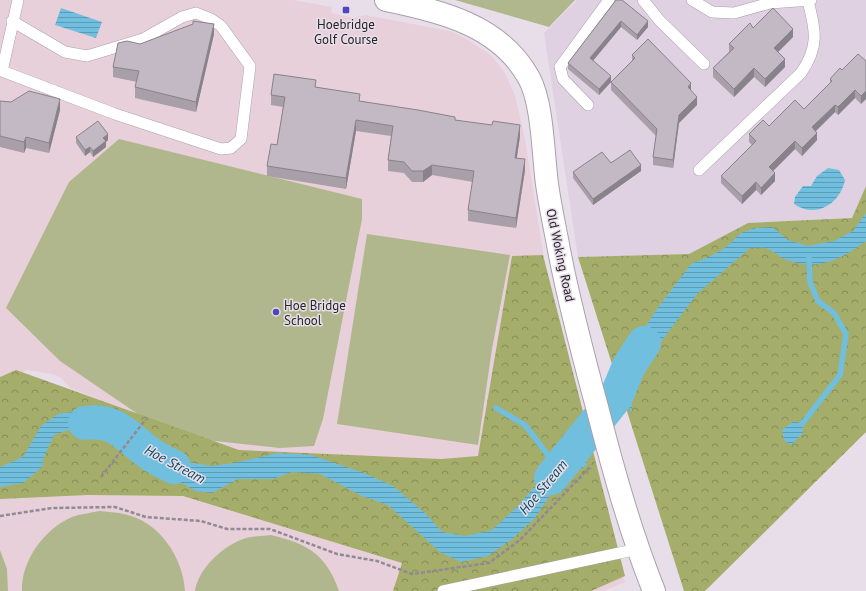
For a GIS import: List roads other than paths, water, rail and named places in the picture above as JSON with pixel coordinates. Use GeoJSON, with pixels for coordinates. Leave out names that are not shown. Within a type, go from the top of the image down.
{"type":"FeatureCollection","features":[{"type":"Feature","properties":{"kind":"main road","name":"Old Woking Road"},"geometry":{"type":"LineString","coordinates":[[386,0],[449,15],[476,26],[504,47],[529,78],[535,94],[547,186],[561,261],[581,345],[612,466],[638,549],[654,591]]}},
{"type":"Feature","properties":{"kind":"lane"},"geometry":{"type":"LineString","coordinates":[[12,21],[65,52],[87,56],[143,39],[191,13],[202,15],[211,19],[221,26],[250,66],[241,139],[231,148],[221,148],[115,114],[2,70],[12,21],[18,0]]}},
{"type":"Feature","properties":{"kind":"lane"},"geometry":{"type":"LineString","coordinates":[[588,105],[563,79],[560,67],[609,0]]}},
{"type":"Feature","properties":{"kind":"lane"},"geometry":{"type":"LineString","coordinates":[[644,0],[660,21],[704,64]]}},
{"type":"Feature","properties":{"kind":"lane"},"geometry":{"type":"LineString","coordinates":[[692,0],[712,12],[734,13],[768,2],[810,1],[815,45],[809,61],[801,73],[699,170]]}},
{"type":"Feature","properties":{"kind":"lane"},"geometry":{"type":"LineString","coordinates":[[442,591],[638,549]]}},
{"type":"Feature","properties":{"kind":"water"},"geometry":{"type":"Polygon","coordinates":[[[61,8],[102,22],[96,38],[55,25],[61,8]]]}},
{"type":"Feature","properties":{"kind":"water"},"geometry":{"type":"Polygon","coordinates":[[[828,168],[839,170],[845,180],[838,196],[826,207],[818,209],[811,210],[794,204],[795,197],[803,186],[811,186],[817,176],[828,168]]]}},
{"type":"Feature","properties":{"kind":"water"},"geometry":{"type":"Polygon","coordinates":[[[866,213],[866,241],[847,254],[829,262],[819,264],[799,263],[784,259],[766,248],[750,248],[697,294],[653,352],[631,385],[632,416],[618,369],[657,309],[691,264],[711,256],[725,248],[741,233],[756,228],[772,227],[788,240],[808,246],[834,241],[853,231],[866,213]]]}},
{"type":"Feature","properties":{"kind":"water"},"geometry":{"type":"Polygon","coordinates":[[[88,410],[111,414],[134,427],[117,449],[95,432],[88,430],[74,429],[54,435],[44,457],[42,467],[23,483],[0,487],[0,467],[23,457],[41,426],[58,414],[88,410]]]}},
{"type":"Feature","properties":{"kind":"water"},"geometry":{"type":"Polygon","coordinates":[[[794,421],[802,424],[803,433],[791,445],[784,440],[782,430],[794,421]]]}},
{"type":"Feature","properties":{"kind":"water"},"geometry":{"type":"Polygon","coordinates":[[[577,430],[587,465],[563,479],[534,519],[511,540],[488,556],[461,562],[440,552],[388,505],[362,496],[320,474],[292,472],[273,479],[238,479],[212,493],[196,491],[126,452],[141,434],[148,442],[188,462],[211,466],[234,463],[278,453],[311,455],[364,473],[393,486],[427,515],[442,532],[465,536],[492,530],[518,506],[547,472],[577,430]]]}},
{"type":"Feature","properties":{"kind":"waterway"},"geometry":{"type":"LineString","coordinates":[[802,424],[840,375],[846,334],[834,313],[818,301],[810,282],[809,258]]}},
{"type":"Feature","properties":{"kind":"waterway","name":"Hoe Stream"},"geometry":{"type":"LineString","coordinates":[[551,478],[616,397],[629,366],[644,343]]}},
{"type":"Feature","properties":{"kind":"waterway"},"geometry":{"type":"LineString","coordinates":[[496,408],[525,425],[558,468]]}},
{"type":"Feature","properties":{"kind":"waterway","name":"Hoe Stream"},"geometry":{"type":"LineString","coordinates":[[85,423],[105,423],[113,426],[152,455],[174,467]]}},
{"type":"Feature","properties":{"kind":"place","name":"Hoebridge Golf Course"},"geometry":{"type":"Point","coordinates":[346,10]}},
{"type":"Feature","properties":{"kind":"place","name":"Hoe Bridge School"},"geometry":{"type":"Point","coordinates":[276,312]}}]}
